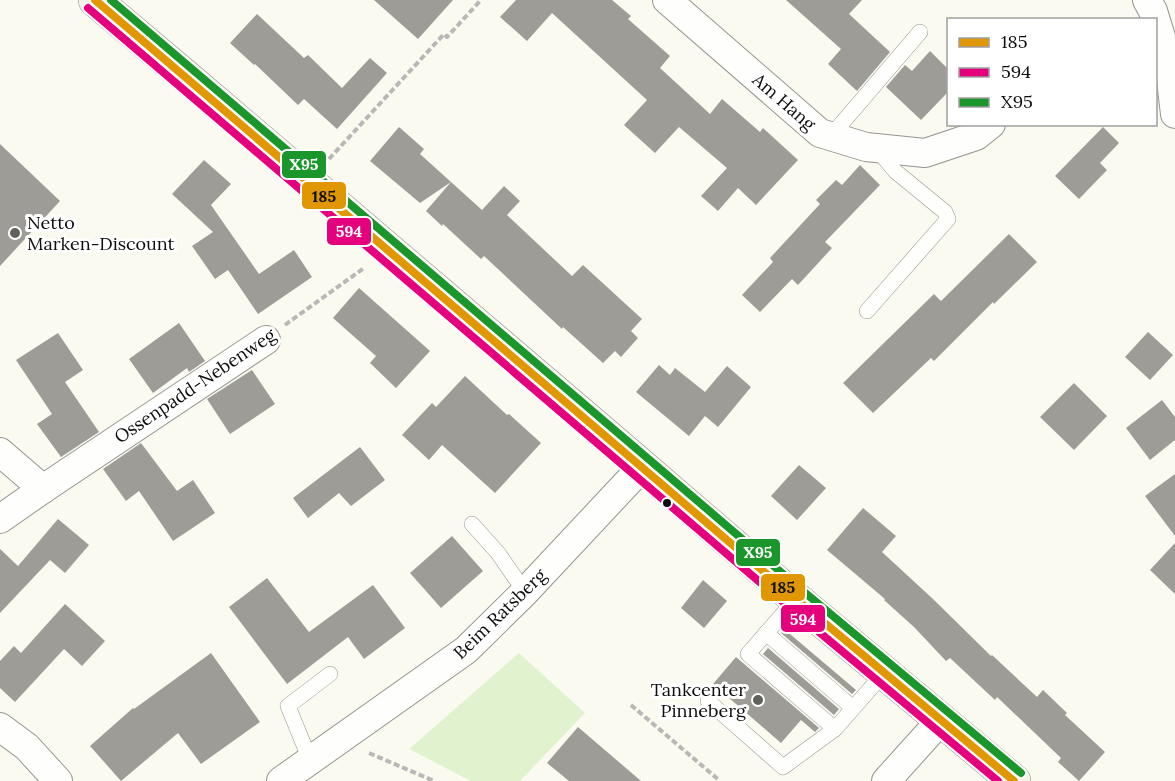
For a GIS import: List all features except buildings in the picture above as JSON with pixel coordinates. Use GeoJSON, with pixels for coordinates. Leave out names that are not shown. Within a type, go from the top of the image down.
{"type":"FeatureCollection","features":[{"type":"Feature","properties":{"kind":"main road"},"geometry":{"type":"LineString","coordinates":[[95,0],[796,599],[1014,781]]}},
{"type":"Feature","properties":{"kind":"street","name":"Am Hang"},"geometry":{"type":"LineString","coordinates":[[666,0],[820,133],[866,147],[925,153],[976,135],[989,126]]}},
{"type":"Feature","properties":{"kind":"street"},"geometry":{"type":"LineString","coordinates":[[1157,34],[1169,63],[1175,114]]}},
{"type":"Feature","properties":{"kind":"street","name":"Ossenpadd-Nebenweg"},"geometry":{"type":"LineString","coordinates":[[0,519],[266,340]]}},
{"type":"Feature","properties":{"kind":"street"},"geometry":{"type":"LineString","coordinates":[[0,452],[43,489]]}},
{"type":"Feature","properties":{"kind":"street","name":"Beim Ratsberg"},"geometry":{"type":"LineString","coordinates":[[281,781],[466,650],[525,592],[642,467]]}},
{"type":"Feature","properties":{"kind":"street"},"geometry":{"type":"LineString","coordinates":[[886,781],[941,720]]}},
{"type":"Feature","properties":{"kind":"street"},"geometry":{"type":"LineString","coordinates":[[0,727],[27,747],[58,781]]}},
{"type":"Feature","properties":{"kind":"lane"},"geometry":{"type":"LineString","coordinates":[[831,136],[920,32]]}},
{"type":"Feature","properties":{"kind":"lane"},"geometry":{"type":"LineString","coordinates":[[867,311],[948,219],[945,212],[895,171],[877,149]]}},
{"type":"Feature","properties":{"kind":"lane"},"geometry":{"type":"LineString","coordinates":[[472,524],[498,553],[525,592]]}},
{"type":"Feature","properties":{"kind":"lane"},"geometry":{"type":"LineString","coordinates":[[796,599],[748,654],[835,729]]}},
{"type":"Feature","properties":{"kind":"lane"},"geometry":{"type":"LineString","coordinates":[[766,633],[853,708]]}},
{"type":"Feature","properties":{"kind":"lane"},"geometry":{"type":"LineString","coordinates":[[786,686],[803,666]]}},
{"type":"Feature","properties":{"kind":"lane"},"geometry":{"type":"LineString","coordinates":[[708,701],[783,766],[835,729],[884,673]]}},
{"type":"Feature","properties":{"kind":"lane"},"geometry":{"type":"LineString","coordinates":[[310,760],[288,706],[330,674]]}},
{"type":"Feature","properties":{"kind":"path"},"geometry":{"type":"LineString","coordinates":[[309,182],[444,34],[447,37],[482,0]]}},
{"type":"Feature","properties":{"kind":"path","name":"Ossenpadd-Nebenweg"},"geometry":{"type":"LineString","coordinates":[[266,340],[389,251]]}},
{"type":"Feature","properties":{"kind":"path"},"geometry":{"type":"LineString","coordinates":[[631,705],[720,781]]}},
{"type":"Feature","properties":{"kind":"path"},"geometry":{"type":"LineString","coordinates":[[339,740],[434,781]]}},
{"type":"Feature","properties":{"kind":"green space"},"geometry":{"type":"Polygon","coordinates":[[[519,653],[585,713],[520,781],[471,781],[409,749],[519,653]]]}},
{"type":"Feature","properties":{"kind":"transit line","name":"185"},"geometry":{"type":"LineString","coordinates":[[95,0],[796,599],[1014,781]]}},
{"type":"Feature","properties":{"kind":"transit line","name":"X95"},"geometry":{"type":"LineString","coordinates":[[111,0],[803,591],[1021,773]]}},
{"type":"Feature","properties":{"kind":"transit line","name":"594"},"geometry":{"type":"LineString","coordinates":[[88,8],[789,607],[998,781]]}},
{"type":"Feature","properties":{"kind":"place","name":"Netto Marken-Discount"},"geometry":{"type":"Point","coordinates":[15,233]}},
{"type":"Feature","properties":{"kind":"place","name":"Tankcenter Pinneberg"},"geometry":{"type":"Point","coordinates":[758,700]}}]}
